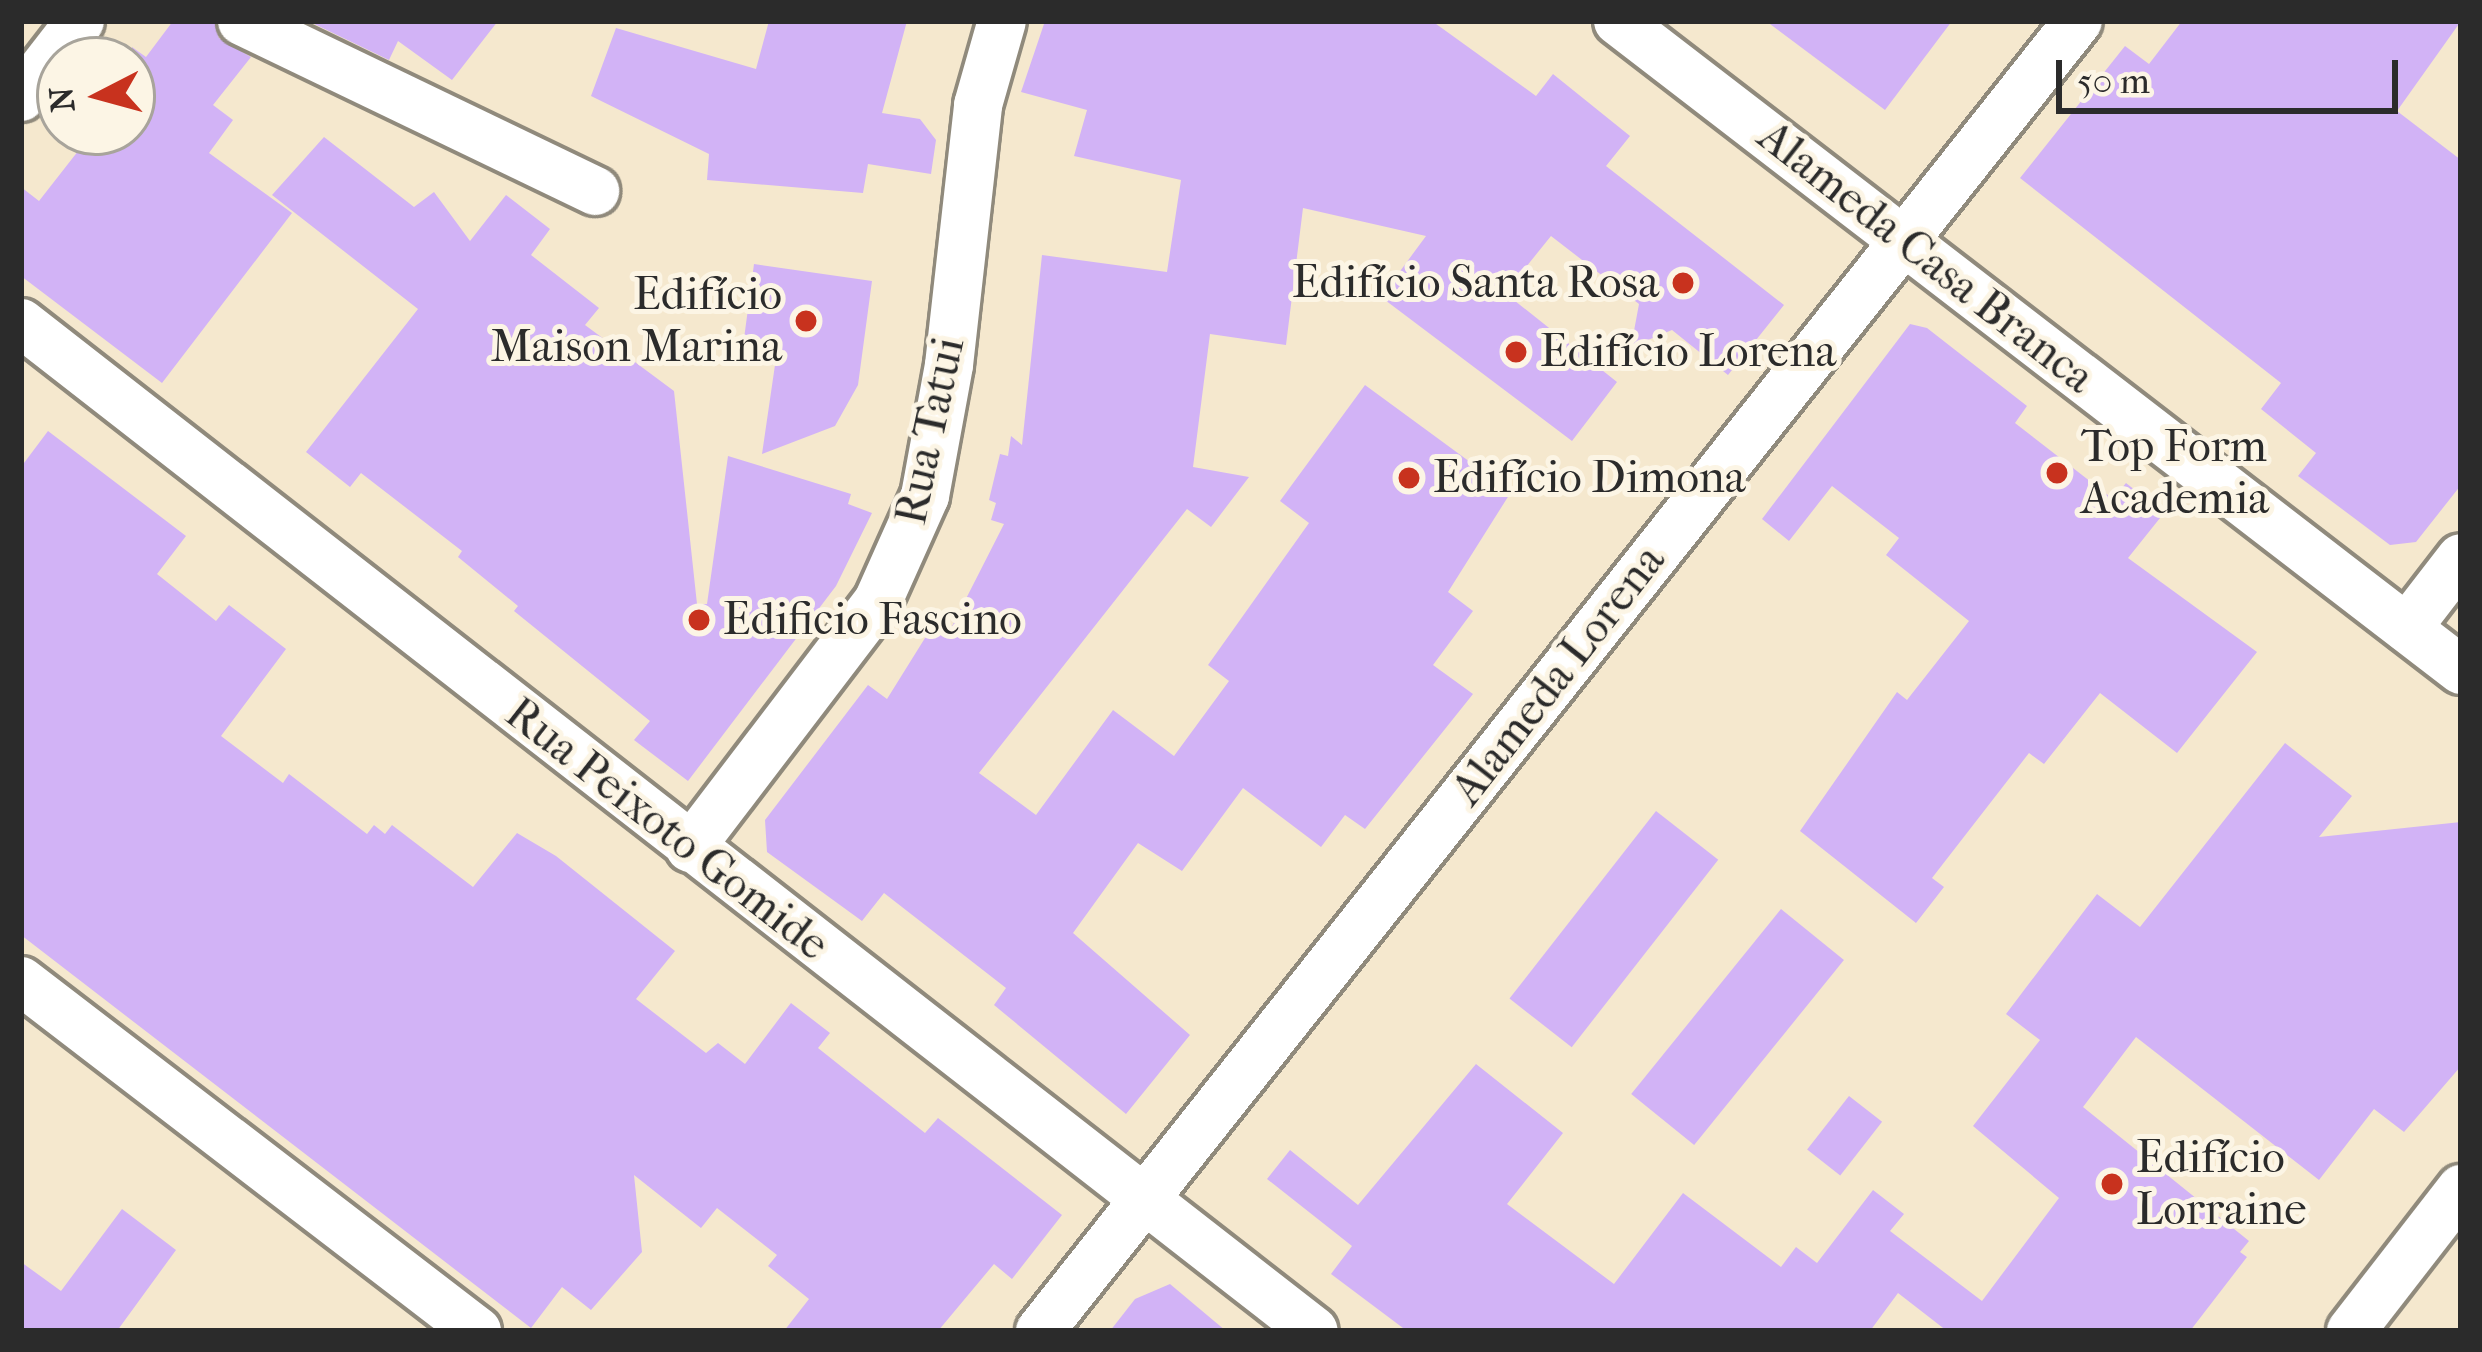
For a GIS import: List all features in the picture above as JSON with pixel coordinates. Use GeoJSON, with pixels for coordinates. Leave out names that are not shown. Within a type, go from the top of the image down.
{"type":"FeatureCollection","features":[{"type":"Feature","properties":{"kind":"street"},"geometry":{"type":"LineString","coordinates":[[21,97],[80,21]]}},
{"type":"Feature","properties":{"kind":"street"},"geometry":{"type":"LineString","coordinates":[[242,21],[595,190]]}},
{"type":"Feature","properties":{"kind":"street","name":"Rua Tatui"},"geometry":{"type":"LineString","coordinates":[[689,848],[878,601],[925,496],[949,365],[978,105],[1002,21]]}},
{"type":"Feature","properties":{"kind":"street","name":"Alameda Casa Branca"},"geometry":{"type":"LineString","coordinates":[[1618,21],[2461,670]]}},
{"type":"Feature","properties":{"kind":"street","name":"Alameda Lorena"},"geometry":{"type":"LineString","coordinates":[[1040,1331],[2078,21]]}},
{"type":"Feature","properties":{"kind":"street","name":"Rua Peixoto Gomide"},"geometry":{"type":"LineString","coordinates":[[21,323],[1314,1331]]}},
{"type":"Feature","properties":{"kind":"street"},"geometry":{"type":"LineString","coordinates":[[2407,628],[2461,558]]}},
{"type":"Feature","properties":{"kind":"street"},"geometry":{"type":"LineString","coordinates":[[21,981],[477,1331]]}},
{"type":"Feature","properties":{"kind":"street"},"geometry":{"type":"LineString","coordinates":[[2351,1331],[2461,1189]]}},
{"type":"Feature","properties":{"kind":"building"},"geometry":{"type":"Polygon","coordinates":[[[173,21],[214,21],[219,38],[251,57],[213,105],[233,120],[209,153],[292,213],[162,383],[21,276],[21,187],[39,201],[74,156],[156,156],[156,44],[173,21]]]}},
{"type":"Feature","properties":{"kind":"building"},"geometry":{"type":"Polygon","coordinates":[[[308,21],[498,21],[452,80],[398,41],[389,60],[308,21]]]}},
{"type":"Feature","properties":{"kind":"building"},"geometry":{"type":"Polygon","coordinates":[[[769,21],[907,21],[882,113],[920,119],[936,140],[931,174],[868,164],[863,193],[707,180],[709,154],[591,96],[616,28],[756,69],[769,21]]]}},
{"type":"Feature","properties":{"kind":"building"},"geometry":{"type":"Polygon","coordinates":[[[1045,21],[1432,21],[1536,96],[1553,74],[1630,136],[1606,166],[1784,305],[1728,375],[1672,330],[1631,347],[1639,304],[1551,236],[1505,293],[1617,382],[1572,441],[1381,297],[1426,236],[1303,208],[1286,345],[1210,334],[1193,467],[1249,477],[1211,527],[1187,509],[979,773],[1036,815],[1113,710],[1174,756],[1229,681],[1208,665],[1309,523],[1280,501],[1365,385],[1511,492],[1448,592],[1473,611],[1433,665],[1473,694],[1365,829],[1345,815],[1321,847],[1243,788],[1182,871],[1138,843],[1073,933],[1190,1035],[1126,1114],[994,1005],[1006,988],[884,893],[862,921],[767,852],[765,820],[868,685],[887,699],[930,630],[946,638],[1004,524],[991,520],[996,503],[989,500],[1000,454],[1008,456],[1011,436],[1022,445],[1042,255],[1167,272],[1181,180],[1074,156],[1087,110],[1021,92],[1045,21]]]}},
{"type":"Feature","properties":{"kind":"building"},"geometry":{"type":"Polygon","coordinates":[[[1766,21],[1952,21],[1885,110],[1766,21]]]}},
{"type":"Feature","properties":{"kind":"building"},"geometry":{"type":"Polygon","coordinates":[[[2182,21],[2461,21],[2397,111],[2461,160],[2461,485],[2416,542],[2390,545],[2298,476],[2316,453],[2261,409],[2281,383],[2020,178],[2125,46],[2149,64],[2182,21]]]}},
{"type":"Feature","properties":{"kind":"building"},"geometry":{"type":"Polygon","coordinates":[[[324,137],[414,207],[434,192],[470,241],[506,195],[550,229],[531,255],[599,308],[585,325],[674,391],[697,604],[707,604],[728,456],[851,494],[848,504],[872,513],[836,586],[688,781],[634,740],[650,721],[514,611],[518,606],[458,557],[462,551],[361,473],[350,487],[306,452],[418,309],[272,195],[324,137]]]}},
{"type":"Feature","properties":{"kind":"building","name":"Edifício Maison Marina"},"geometry":{"type":"Polygon","coordinates":[[[754,264],[872,281],[858,385],[835,426],[762,454],[775,365],[741,361],[754,264]]]}},
{"type":"Feature","properties":{"kind":"building"},"geometry":{"type":"Polygon","coordinates":[[[1910,324],[1927,328],[2027,406],[2015,423],[2113,499],[2126,483],[2164,513],[2128,558],[2257,652],[2177,753],[2100,693],[2044,764],[2029,753],[1932,878],[1944,887],[1916,923],[1800,831],[1897,692],[1907,700],[1969,621],[1886,555],[1899,538],[1832,486],[1789,541],[1762,519],[1910,324]]]}},
{"type":"Feature","properties":{"kind":"building"},"geometry":{"type":"Polygon","coordinates":[[[48,431],[186,536],[157,574],[216,621],[229,605],[286,649],[221,736],[283,783],[289,774],[367,834],[374,825],[385,834],[392,825],[473,887],[517,833],[556,856],[675,951],[636,999],[706,1053],[718,1043],[745,1064],[791,1003],[830,1033],[818,1048],[925,1133],[938,1118],[1062,1215],[1012,1279],[994,1264],[938,1331],[784,1331],[809,1299],[768,1266],[777,1255],[717,1208],[701,1228],[634,1175],[642,1252],[591,1310],[562,1287],[531,1328],[21,935],[21,467],[48,431]]]}},
{"type":"Feature","properties":{"kind":"building"},"geometry":{"type":"Polygon","coordinates":[[[2285,743],[2352,796],[2319,837],[2461,822],[2461,1066],[2404,1132],[2374,1109],[2319,1180],[2136,1037],[2083,1107],[2249,1241],[2240,1252],[2247,1257],[2190,1331],[1947,1331],[1898,1293],[1870,1331],[1407,1331],[1331,1274],[1352,1246],[1267,1179],[1290,1150],[1358,1205],[1476,1064],[1563,1133],[1507,1204],[1614,1284],[1683,1193],[1781,1267],[1796,1247],[1817,1263],[1873,1190],[1904,1214],[1890,1231],[1982,1301],[2059,1198],[1973,1126],[2040,1040],[2006,1014],[2097,894],[2140,927],[2285,743]]]}},
{"type":"Feature","properties":{"kind":"building"},"geometry":{"type":"Polygon","coordinates":[[[1656,811],[1718,860],[1572,1047],[1509,999],[1656,811]]]}},
{"type":"Feature","properties":{"kind":"building"},"geometry":{"type":"Polygon","coordinates":[[[1781,909],[1844,960],[1694,1145],[1631,1094],[1781,909]]]}},
{"type":"Feature","properties":{"kind":"building"},"geometry":{"type":"Polygon","coordinates":[[[1849,1096],[1882,1122],[1840,1175],[1807,1150],[1849,1096]]]}},
{"type":"Feature","properties":{"kind":"building"},"geometry":{"type":"Polygon","coordinates":[[[122,1209],[176,1250],[117,1331],[21,1331],[21,1262],[61,1291],[122,1209]]]}},
{"type":"Feature","properties":{"kind":"building"},"geometry":{"type":"Polygon","coordinates":[[[1170,1284],[1226,1331],[1110,1331],[1135,1299],[1170,1284]]]}},
{"type":"Feature","properties":{"kind":"place","name":"Edifício Santa Rosa"},"geometry":{"type":"Point","coordinates":[1683,283]}},
{"type":"Feature","properties":{"kind":"place","name":"Edifício Maison Marina"},"geometry":{"type":"Point","coordinates":[806,321]}},
{"type":"Feature","properties":{"kind":"place","name":"Edifício Lorena"},"geometry":{"type":"Point","coordinates":[1516,352]}},
{"type":"Feature","properties":{"kind":"place","name":"Top Form Academia"},"geometry":{"type":"Point","coordinates":[2057,473]}},
{"type":"Feature","properties":{"kind":"place","name":"Edifício Dimona"},"geometry":{"type":"Point","coordinates":[1409,478]}},
{"type":"Feature","properties":{"kind":"place","name":"Edificio Fascino"},"geometry":{"type":"Point","coordinates":[699,620]}},
{"type":"Feature","properties":{"kind":"place","name":"Edifício Lorraine"},"geometry":{"type":"Point","coordinates":[2112,1184]}}]}
